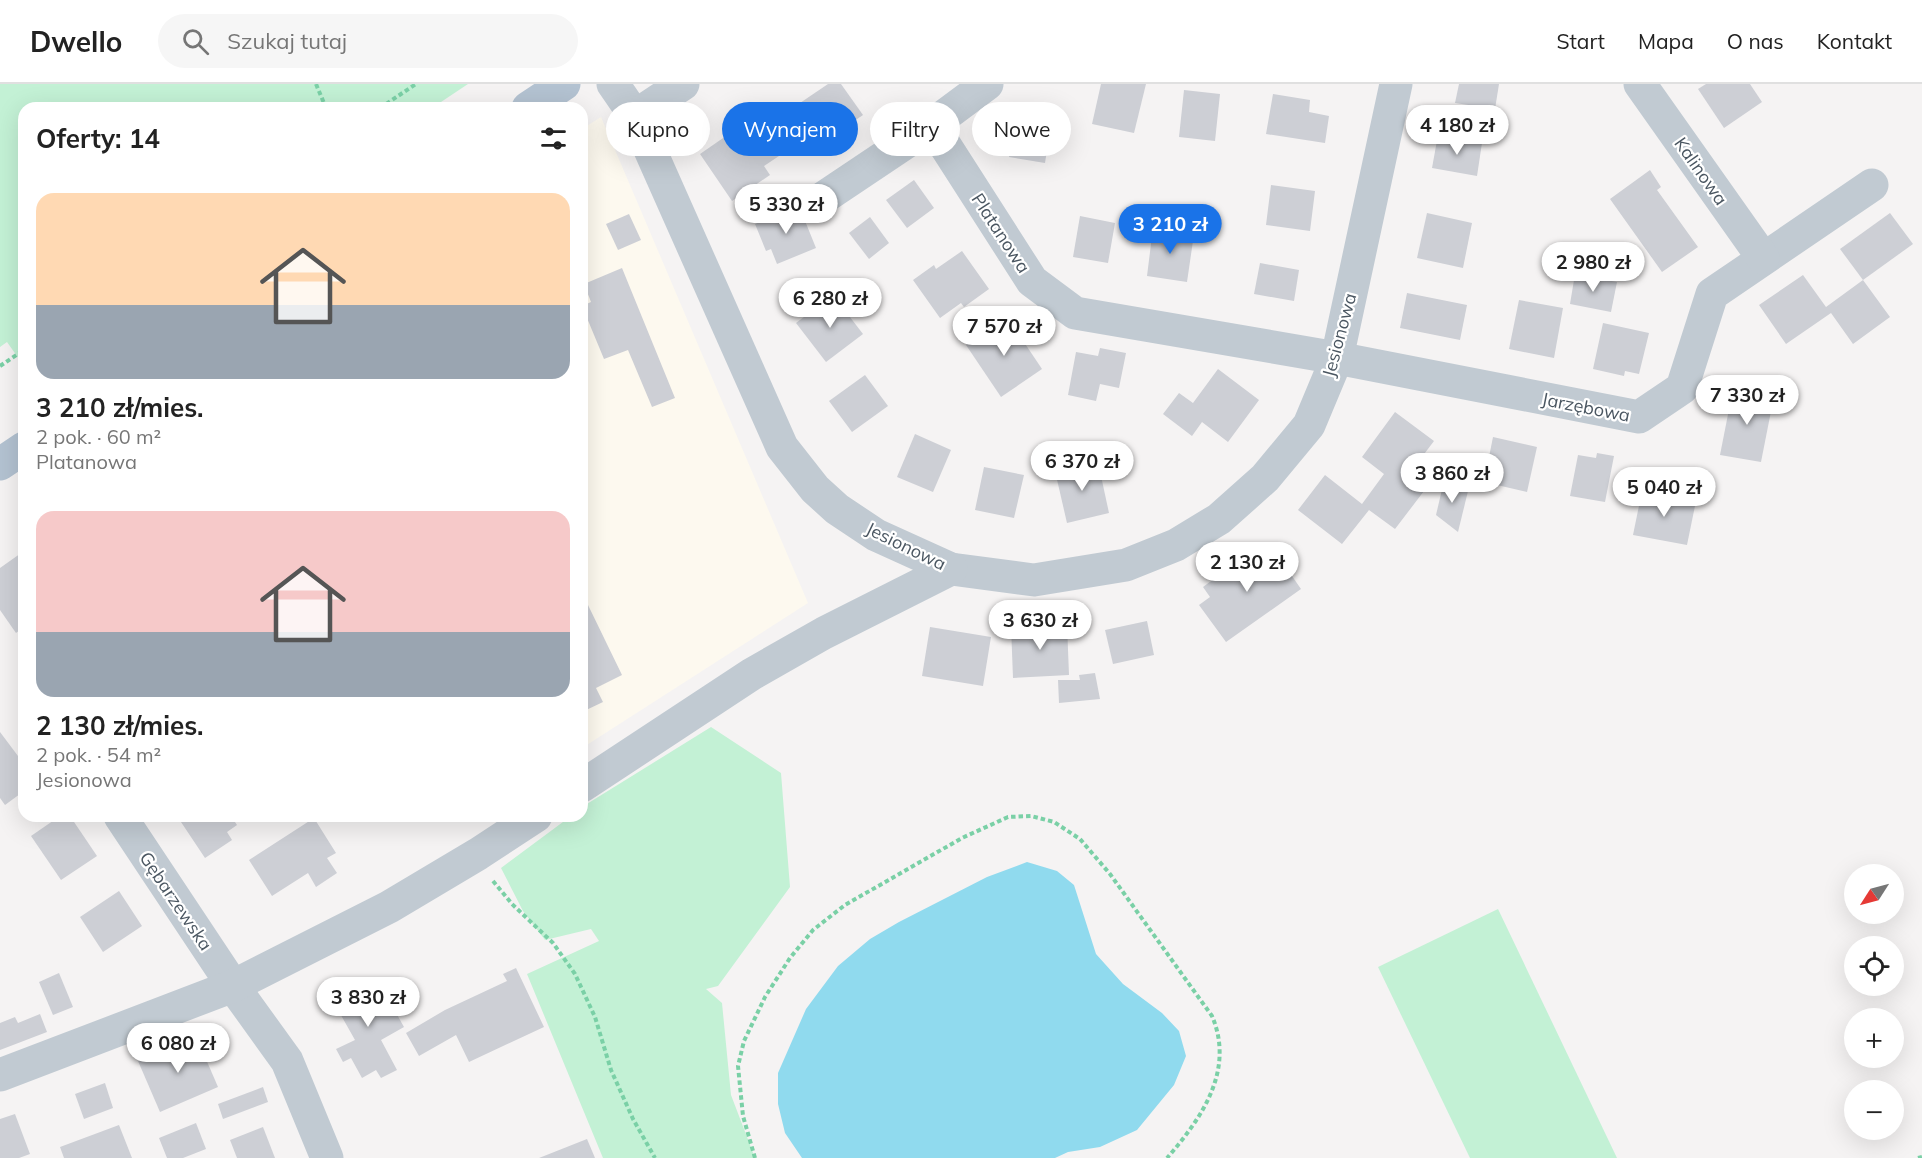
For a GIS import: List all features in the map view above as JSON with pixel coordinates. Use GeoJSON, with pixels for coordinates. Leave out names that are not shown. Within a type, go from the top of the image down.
{"type":"FeatureCollection","features":[{"type":"Feature","properties":{"kind":"main road"},"geometry":{"type":"LineString","coordinates":[[537,102],[564,84]]}},
{"type":"Feature","properties":{"kind":"main road"},"geometry":{"type":"LineString","coordinates":[[0,464],[18,452]]}},
{"type":"Feature","properties":{"kind":"street","name":"Jesionowa"},"geometry":{"type":"LineString","coordinates":[[612,84],[624,102]]}},
{"type":"Feature","properties":{"kind":"street"},"geometry":{"type":"LineString","coordinates":[[655,102],[683,84]]}},
{"type":"Feature","properties":{"kind":"street"},"geometry":{"type":"LineString","coordinates":[[960,104],[987,84]]}},
{"type":"Feature","properties":{"kind":"street","name":"Jesionowa"},"geometry":{"type":"LineString","coordinates":[[652,156],[782,447],[815,489],[837,509],[876,535],[951,569],[1034,580],[1126,565],[1176,545],[1219,519],[1265,478],[1310,425],[1337,358],[1396,84]]}},
{"type":"Feature","properties":{"kind":"street","name":"Kalinowa"},"geometry":{"type":"LineString","coordinates":[[1640,84],[1763,258]]}},
{"type":"Feature","properties":{"kind":"street"},"geometry":{"type":"LineString","coordinates":[[824,198],[886,156]]}},
{"type":"Feature","properties":{"kind":"street","name":"Platanowa"},"geometry":{"type":"LineString","coordinates":[[952,156],[1032,281],[1075,313],[1337,358]]}},
{"type":"Feature","properties":{"kind":"street","name":"Jarzębowa"},"geometry":{"type":"LineString","coordinates":[[1337,358],[1639,417],[1682,388],[1712,294],[1872,185]]}},
{"type":"Feature","properties":{"kind":"street"},"geometry":{"type":"LineString","coordinates":[[588,782],[752,674],[824,633],[951,569]]}},
{"type":"Feature","properties":{"kind":"street","name":"Gębarzewska"},"geometry":{"type":"LineString","coordinates":[[124,822],[233,986],[287,1061],[327,1158]]}},
{"type":"Feature","properties":{"kind":"street"},"geometry":{"type":"LineString","coordinates":[[0,1075],[233,986],[389,907],[527,822]]}},
{"type":"Feature","properties":{"kind":"path"},"geometry":{"type":"LineString","coordinates":[[316,84],[324,102]]}},
{"type":"Feature","properties":{"kind":"path"},"geometry":{"type":"LineString","coordinates":[[389,102],[416,84]]}},
{"type":"Feature","properties":{"kind":"path"},"geometry":{"type":"LineString","coordinates":[[0,366],[18,354]]}},
{"type":"Feature","properties":{"kind":"path"},"geometry":{"type":"LineString","coordinates":[[754,1158],[743,1116],[738,1066],[744,1041],[765,996],[790,958],[813,930],[845,905],[962,838],[1008,817],[1031,816],[1053,822],[1080,839],[1110,874],[1212,1016],[1219,1033],[1221,1048],[1218,1074],[1204,1109],[1189,1134],[1167,1158]]}},
{"type":"Feature","properties":{"kind":"path"},"geometry":{"type":"LineString","coordinates":[[478,854],[494,882],[512,904],[553,943],[575,974],[595,1017],[611,1070],[633,1119],[655,1158]]}},
{"type":"Feature","properties":{"kind":"shaded area"},"geometry":{"type":"Polygon","coordinates":[[[601,117],[606,129],[606,156],[618,156],[808,603],[588,744],[588,125],[601,117]]]}},
{"type":"Feature","properties":{"kind":"green space"},"geometry":{"type":"Polygon","coordinates":[[[0,84],[468,84],[441,102],[18,102],[18,358],[7,342],[0,347],[0,84]]]}},
{"type":"Feature","properties":{"kind":"green space"},"geometry":{"type":"Polygon","coordinates":[[[711,727],[781,773],[790,887],[718,986],[706,989],[722,1003],[731,1095],[755,1158],[603,1158],[527,974],[599,941],[591,929],[545,940],[523,911],[501,868],[563,822],[588,822],[588,803],[711,727]]]}},
{"type":"Feature","properties":{"kind":"green space"},"geometry":{"type":"Polygon","coordinates":[[[1498,909],[1617,1158],[1470,1158],[1378,967],[1498,909]]]}},
{"type":"Feature","properties":{"kind":"water"},"geometry":{"type":"Polygon","coordinates":[[[1027,862],[1057,871],[1074,885],[1096,954],[1123,984],[1162,1013],[1179,1031],[1186,1056],[1174,1085],[1137,1130],[1100,1147],[1068,1152],[1055,1158],[802,1158],[785,1133],[778,1104],[778,1073],[806,1009],[838,966],[870,939],[899,922],[987,877],[1027,862]]]}},
{"type":"Feature","properties":{"kind":"building"},"geometry":{"type":"Polygon","coordinates":[[[828,84],[841,84],[854,102],[801,102],[828,84]]]}},
{"type":"Feature","properties":{"kind":"building"},"geometry":{"type":"Polygon","coordinates":[[[1101,84],[1146,84],[1134,133],[1092,124],[1101,84]]]}},
{"type":"Feature","properties":{"kind":"building"},"geometry":{"type":"Polygon","coordinates":[[[1459,84],[1499,84],[1495,109],[1455,103],[1459,84]]]}},
{"type":"Feature","properties":{"kind":"building"},"geometry":{"type":"Polygon","coordinates":[[[1706,84],[1750,84],[1762,102],[1724,128],[1698,89],[1706,84]]]}},
{"type":"Feature","properties":{"kind":"building"},"geometry":{"type":"Polygon","coordinates":[[[1184,90],[1220,94],[1215,141],[1179,137],[1184,90]]]}},
{"type":"Feature","properties":{"kind":"building"},"geometry":{"type":"Polygon","coordinates":[[[1273,94],[1310,100],[1309,112],[1329,116],[1325,143],[1266,134],[1273,94]]]}},
{"type":"Feature","properties":{"kind":"building"},"geometry":{"type":"Polygon","coordinates":[[[858,108],[863,115],[858,118],[858,108]]]}},
{"type":"Feature","properties":{"kind":"building"},"geometry":{"type":"Polygon","coordinates":[[[1438,135],[1482,143],[1477,176],[1432,168],[1438,135]]]}},
{"type":"Feature","properties":{"kind":"building"},"geometry":{"type":"Polygon","coordinates":[[[722,139],[722,156],[779,156],[764,166],[770,175],[732,201],[701,156],[710,156],[710,147],[722,139]]]}},
{"type":"Feature","properties":{"kind":"building"},"geometry":{"type":"Polygon","coordinates":[[[1009,156],[1046,156],[1045,163],[1009,156]]]}},
{"type":"Feature","properties":{"kind":"building"},"geometry":{"type":"Polygon","coordinates":[[[1650,170],[1661,187],[1657,190],[1698,247],[1662,272],[1610,199],[1650,170]]]}},
{"type":"Feature","properties":{"kind":"building"},"geometry":{"type":"Polygon","coordinates":[[[914,180],[934,208],[907,228],[886,200],[914,180]]]}},
{"type":"Feature","properties":{"kind":"building"},"geometry":{"type":"Polygon","coordinates":[[[1271,185],[1315,191],[1310,231],[1266,225],[1271,185]]]}},
{"type":"Feature","properties":{"kind":"building"},"geometry":{"type":"Polygon","coordinates":[[[799,206],[816,248],[777,264],[771,249],[766,251],[755,224],[799,206]]]}},
{"type":"Feature","properties":{"kind":"building"},"geometry":{"type":"Polygon","coordinates":[[[1427,213],[1472,223],[1463,268],[1417,258],[1427,213]]]}},
{"type":"Feature","properties":{"kind":"building"},"geometry":{"type":"Polygon","coordinates":[[[1890,213],[1913,244],[1863,280],[1840,249],[1890,213]]]}},
{"type":"Feature","properties":{"kind":"building"},"geometry":{"type":"Polygon","coordinates":[[[629,214],[641,240],[618,250],[606,224],[629,214]]]}},
{"type":"Feature","properties":{"kind":"building"},"geometry":{"type":"Polygon","coordinates":[[[1080,216],[1115,223],[1108,263],[1073,257],[1080,216]]]}},
{"type":"Feature","properties":{"kind":"building"},"geometry":{"type":"Polygon","coordinates":[[[870,217],[889,243],[869,259],[849,233],[870,217]]]}},
{"type":"Feature","properties":{"kind":"building"},"geometry":{"type":"Polygon","coordinates":[[[1153,228],[1194,234],[1187,282],[1147,276],[1153,228]]]}},
{"type":"Feature","properties":{"kind":"building"},"geometry":{"type":"Polygon","coordinates":[[[962,251],[989,289],[964,307],[961,303],[940,318],[913,280],[934,265],[936,269],[962,251]]]}},
{"type":"Feature","properties":{"kind":"building"},"geometry":{"type":"Polygon","coordinates":[[[1260,263],[1299,270],[1294,301],[1254,294],[1260,263]]]}},
{"type":"Feature","properties":{"kind":"building"},"geometry":{"type":"Polygon","coordinates":[[[622,268],[675,398],[652,407],[628,350],[604,359],[588,320],[588,303],[591,302],[588,294],[588,282],[622,268]]]}},
{"type":"Feature","properties":{"kind":"building"},"geometry":{"type":"Polygon","coordinates":[[[1575,274],[1617,282],[1611,312],[1570,304],[1575,274]]]}},
{"type":"Feature","properties":{"kind":"building"},"geometry":{"type":"Polygon","coordinates":[[[1803,275],[1826,307],[1863,280],[1890,317],[1853,344],[1831,313],[1786,344],[1759,305],[1803,275]]]}},
{"type":"Feature","properties":{"kind":"building"},"geometry":{"type":"Polygon","coordinates":[[[1407,293],[1467,305],[1460,340],[1400,328],[1407,293]]]}},
{"type":"Feature","properties":{"kind":"building"},"geometry":{"type":"Polygon","coordinates":[[[833,295],[863,334],[826,362],[796,323],[833,295]]]}},
{"type":"Feature","properties":{"kind":"building"},"geometry":{"type":"Polygon","coordinates":[[[1519,300],[1563,308],[1554,358],[1509,349],[1519,300]]]}},
{"type":"Feature","properties":{"kind":"building"},"geometry":{"type":"Polygon","coordinates":[[[1007,317],[1042,369],[1001,397],[966,345],[1007,317]]]}},
{"type":"Feature","properties":{"kind":"building"},"geometry":{"type":"Polygon","coordinates":[[[1603,323],[1649,333],[1639,374],[1625,371],[1624,376],[1593,369],[1603,323]]]}},
{"type":"Feature","properties":{"kind":"building"},"geometry":{"type":"Polygon","coordinates":[[[1100,348],[1126,353],[1119,388],[1100,384],[1096,401],[1068,395],[1076,352],[1098,356],[1100,348]]]}},
{"type":"Feature","properties":{"kind":"building"},"geometry":{"type":"Polygon","coordinates":[[[1218,369],[1259,400],[1228,442],[1202,422],[1192,436],[1163,414],[1179,393],[1193,403],[1218,369]]]}},
{"type":"Feature","properties":{"kind":"building"},"geometry":{"type":"Polygon","coordinates":[[[865,375],[888,406],[852,432],[829,401],[865,375]]]}},
{"type":"Feature","properties":{"kind":"building"},"geometry":{"type":"Polygon","coordinates":[[[1733,389],[1774,396],[1761,462],[1720,455],[1733,389]]]}},
{"type":"Feature","properties":{"kind":"building"},"geometry":{"type":"Polygon","coordinates":[[[1395,412],[1434,441],[1406,478],[1424,491],[1395,529],[1369,510],[1342,544],[1298,510],[1325,475],[1362,504],[1384,474],[1362,457],[1395,412]]]}},
{"type":"Feature","properties":{"kind":"building"},"geometry":{"type":"Polygon","coordinates":[[[915,434],[951,450],[933,492],[897,477],[915,434]]]}},
{"type":"Feature","properties":{"kind":"building"},"geometry":{"type":"Polygon","coordinates":[[[1493,437],[1537,447],[1527,492],[1484,482],[1493,437]]]}},
{"type":"Feature","properties":{"kind":"building"},"geometry":{"type":"Polygon","coordinates":[[[1597,453],[1614,456],[1605,502],[1570,496],[1578,455],[1596,458],[1597,453]]]}},
{"type":"Feature","properties":{"kind":"building"},"geometry":{"type":"Polygon","coordinates":[[[1098,462],[1109,513],[1067,523],[1055,471],[1098,462]]]}},
{"type":"Feature","properties":{"kind":"building"},"geometry":{"type":"Polygon","coordinates":[[[984,467],[1024,475],[1014,518],[975,510],[984,467]]]}},
{"type":"Feature","properties":{"kind":"building"},"geometry":{"type":"Polygon","coordinates":[[[1444,481],[1469,487],[1458,532],[1436,515],[1444,481]]]}},
{"type":"Feature","properties":{"kind":"building"},"geometry":{"type":"Polygon","coordinates":[[[1642,491],[1696,501],[1687,545],[1633,535],[1642,491]]]}},
{"type":"Feature","properties":{"kind":"building"},"geometry":{"type":"Polygon","coordinates":[[[1254,549],[1264,562],[1276,553],[1301,589],[1226,642],[1199,605],[1210,597],[1203,587],[1254,549]]]}},
{"type":"Feature","properties":{"kind":"building"},"geometry":{"type":"Polygon","coordinates":[[[18,555],[18,632],[16,633],[0,610],[0,568],[18,555]]]}},
{"type":"Feature","properties":{"kind":"building"},"geometry":{"type":"Polygon","coordinates":[[[588,605],[622,675],[596,688],[603,702],[588,709],[588,605]]]}},
{"type":"Feature","properties":{"kind":"building"},"geometry":{"type":"Polygon","coordinates":[[[1147,621],[1154,655],[1113,664],[1105,630],[1147,621]]]}},
{"type":"Feature","properties":{"kind":"building"},"geometry":{"type":"Polygon","coordinates":[[[1067,624],[1069,675],[1013,678],[1011,626],[1067,624]]]}},
{"type":"Feature","properties":{"kind":"building"},"geometry":{"type":"Polygon","coordinates":[[[930,627],[991,637],[983,686],[922,676],[930,627]]]}},
{"type":"Feature","properties":{"kind":"building"},"geometry":{"type":"Polygon","coordinates":[[[1095,673],[1100,699],[1059,703],[1058,680],[1080,680],[1079,675],[1095,673]]]}},
{"type":"Feature","properties":{"kind":"building"},"geometry":{"type":"Polygon","coordinates":[[[0,732],[18,756],[18,795],[5,805],[0,798],[0,732]]]}},
{"type":"Feature","properties":{"kind":"building"},"geometry":{"type":"Polygon","coordinates":[[[51,822],[74,822],[97,856],[61,880],[31,836],[51,822]]]}},
{"type":"Feature","properties":{"kind":"building"},"geometry":{"type":"Polygon","coordinates":[[[181,822],[235,822],[237,825],[227,832],[232,840],[205,858],[181,822]]]}},
{"type":"Feature","properties":{"kind":"building"},"geometry":{"type":"Polygon","coordinates":[[[308,822],[317,822],[336,853],[327,858],[337,873],[316,887],[308,873],[272,896],[249,860],[308,822]]]}},
{"type":"Feature","properties":{"kind":"building"},"geometry":{"type":"Polygon","coordinates":[[[119,891],[142,926],[103,952],[80,917],[119,891]]]}},
{"type":"Feature","properties":{"kind":"building"},"geometry":{"type":"Polygon","coordinates":[[[516,968],[544,1027],[469,1062],[456,1035],[419,1056],[406,1033],[445,1010],[507,981],[503,974],[516,968]]]}},
{"type":"Feature","properties":{"kind":"building"},"geometry":{"type":"Polygon","coordinates":[[[59,973],[73,1007],[53,1015],[39,982],[59,973]]]}},
{"type":"Feature","properties":{"kind":"building"},"geometry":{"type":"Polygon","coordinates":[[[377,979],[404,1027],[381,1040],[397,1070],[381,1078],[376,1070],[362,1078],[351,1058],[343,1062],[336,1049],[355,1040],[329,994],[346,985],[351,994],[377,979]]]}},
{"type":"Feature","properties":{"kind":"building"},"geometry":{"type":"Polygon","coordinates":[[[40,1014],[47,1032],[0,1050],[0,1023],[15,1017],[18,1023],[40,1014]]]}},
{"type":"Feature","properties":{"kind":"building"},"geometry":{"type":"Polygon","coordinates":[[[196,1036],[218,1087],[160,1112],[138,1061],[196,1036]]]}},
{"type":"Feature","properties":{"kind":"building"},"geometry":{"type":"Polygon","coordinates":[[[105,1083],[113,1108],[84,1119],[75,1094],[105,1083]]]}},
{"type":"Feature","properties":{"kind":"building"},"geometry":{"type":"Polygon","coordinates":[[[263,1087],[268,1102],[223,1119],[218,1104],[263,1087]]]}},
{"type":"Feature","properties":{"kind":"building"},"geometry":{"type":"Polygon","coordinates":[[[15,1114],[30,1154],[19,1158],[0,1158],[0,1119],[15,1114]]]}},
{"type":"Feature","properties":{"kind":"building"},"geometry":{"type":"Polygon","coordinates":[[[196,1123],[206,1149],[183,1158],[167,1158],[159,1138],[196,1123]]]}},
{"type":"Feature","properties":{"kind":"building"},"geometry":{"type":"Polygon","coordinates":[[[119,1125],[132,1158],[64,1158],[60,1147],[119,1125]]]}},
{"type":"Feature","properties":{"kind":"building"},"geometry":{"type":"Polygon","coordinates":[[[263,1127],[275,1158],[237,1158],[230,1140],[263,1127]]]}},
{"type":"Feature","properties":{"kind":"building"},"geometry":{"type":"Polygon","coordinates":[[[587,1139],[595,1158],[539,1158],[587,1139]]]}}]}
